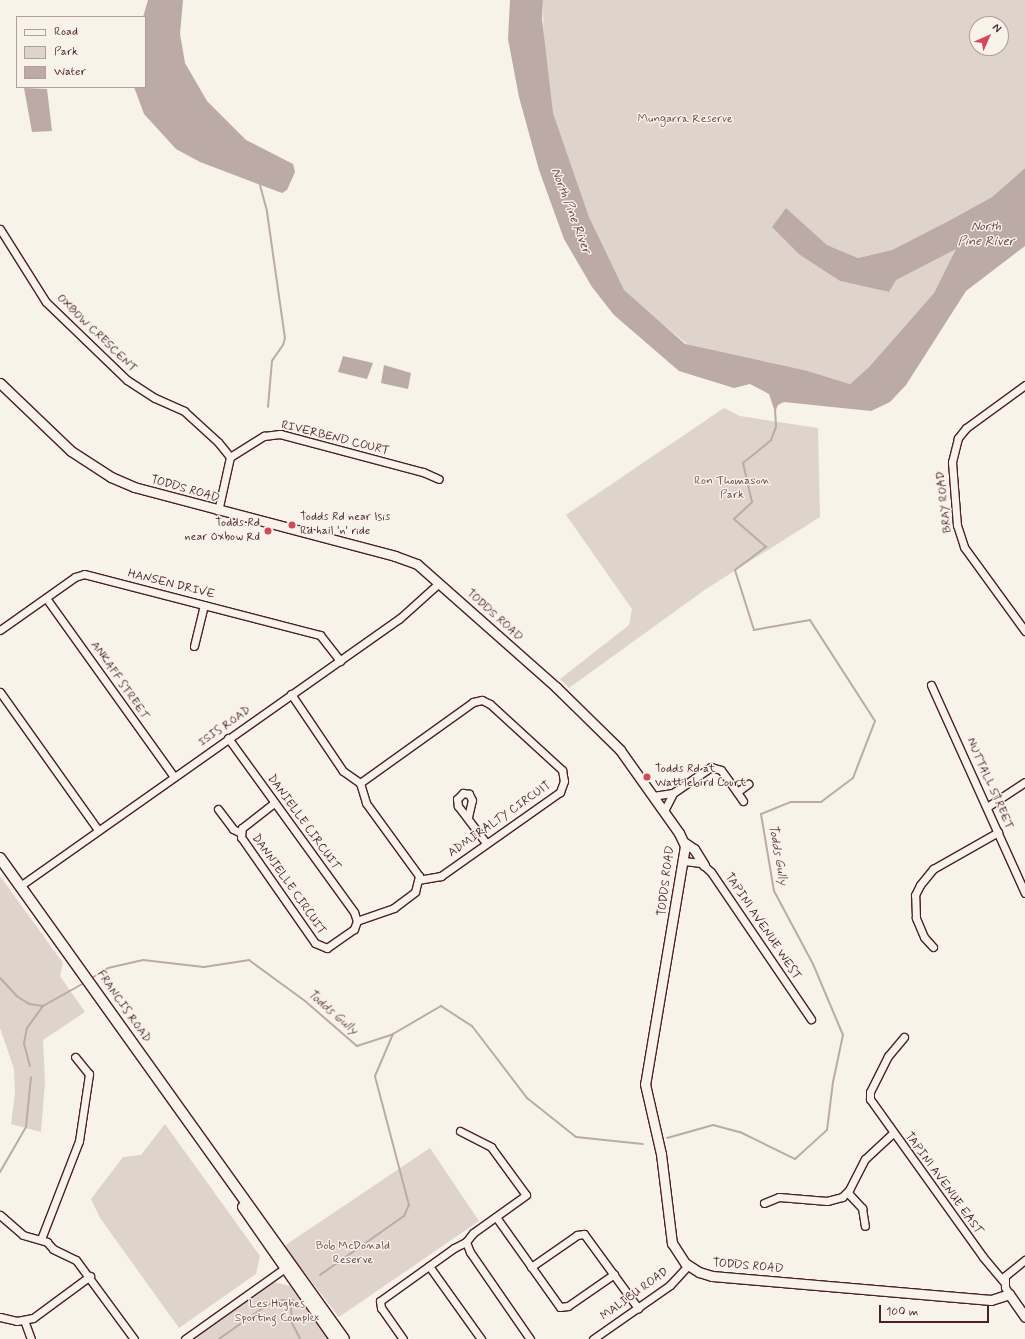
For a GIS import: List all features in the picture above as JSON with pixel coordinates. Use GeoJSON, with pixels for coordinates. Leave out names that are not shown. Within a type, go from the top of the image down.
{"type":"FeatureCollection","features":[{"type":"Feature","properties":{"kind":"main road","name":"FRANCIS ROAD"},"geometry":{"type":"LineString","coordinates":[[0,858],[224,1172],[255,1225],[344,1339]]}},
{"type":"Feature","properties":{"kind":"main road","name":"FRANCIS ROAD"},"geometry":{"type":"LineString","coordinates":[[288,1266],[335,1339]]}},
{"type":"Feature","properties":{"kind":"street","name":"OXBOW CRESCENT"},"geometry":{"type":"LineString","coordinates":[[0,229],[46,302],[127,380],[155,398],[184,410],[218,442],[230,457]]}},
{"type":"Feature","properties":{"kind":"street","name":"TODDS ROAD"},"geometry":{"type":"LineString","coordinates":[[0,383],[71,451],[111,477],[156,495],[407,560],[439,583],[607,736],[664,811],[685,843],[684,861],[645,1084],[661,1154],[672,1243],[688,1266],[712,1276],[936,1296],[991,1300],[1009,1294]]}},
{"type":"Feature","properties":{"kind":"street","name":"BRAY ROAD"},"geometry":{"type":"LineString","coordinates":[[1025,385],[966,428],[958,438],[952,462],[959,536],[964,547],[1025,631]]}},
{"type":"Feature","properties":{"kind":"street","name":"RIVERBEND COURT"},"geometry":{"type":"LineString","coordinates":[[230,457],[264,436],[280,434],[423,472],[439,479]]}},
{"type":"Feature","properties":{"kind":"street"},"geometry":{"type":"LineString","coordinates":[[218,511],[230,457]]}},
{"type":"Feature","properties":{"kind":"street","name":"HANSEN DRIVE"},"geometry":{"type":"LineString","coordinates":[[0,630],[75,577],[84,574],[320,635],[340,661]]}},
{"type":"Feature","properties":{"kind":"street","name":"ISIS ROAD"},"geometry":{"type":"LineString","coordinates":[[20,886],[399,619],[439,583]]}},
{"type":"Feature","properties":{"kind":"street","name":"ANKAFF STREET"},"geometry":{"type":"LineString","coordinates":[[46,598],[174,777]]}},
{"type":"Feature","properties":{"kind":"street"},"geometry":{"type":"LineString","coordinates":[[194,646],[204,605]]}},
{"type":"Feature","properties":{"kind":"street","name":"NUTTALL STREET"},"geometry":{"type":"LineString","coordinates":[[931,685],[1025,893]]}},
{"type":"Feature","properties":{"kind":"street"},"geometry":{"type":"LineString","coordinates":[[0,692],[98,830]]}},
{"type":"Feature","properties":{"kind":"street"},"geometry":{"type":"LineString","coordinates":[[291,694],[344,771],[360,783],[366,803],[418,873],[419,880],[415,892],[394,908],[357,921]]}},
{"type":"Feature","properties":{"kind":"street","name":"ADMIRALTY CIRCUIT"},"geometry":{"type":"LineString","coordinates":[[360,783],[473,702],[482,700],[490,704],[562,770],[564,781],[560,792],[441,876],[419,880]]}},
{"type":"Feature","properties":{"kind":"street","name":"DANIELLE CIRCUIT"},"geometry":{"type":"LineString","coordinates":[[228,738],[354,912],[357,921]]}},
{"type":"Feature","properties":{"kind":"street"},"geometry":{"type":"LineString","coordinates":[[664,811],[673,793],[705,769],[713,767],[722,771],[743,801]]}},
{"type":"Feature","properties":{"kind":"street"},"geometry":{"type":"LineString","coordinates":[[987,807],[1025,782]]}},
{"type":"Feature","properties":{"kind":"street"},"geometry":{"type":"LineString","coordinates":[[737,792],[748,784]]}},
{"type":"Feature","properties":{"kind":"street"},"geometry":{"type":"LineString","coordinates":[[653,796],[673,793]]}},
{"type":"Feature","properties":{"kind":"street","name":"DANNIELLE CIRCUIT"},"geometry":{"type":"LineString","coordinates":[[274,803],[246,824],[241,833],[243,842],[319,946],[332,946],[354,929],[357,921]]}},
{"type":"Feature","properties":{"kind":"street","name":"DANNIELLE CIRCUIT"},"geometry":{"type":"LineString","coordinates":[[218,809],[233,829],[241,833]]}},
{"type":"Feature","properties":{"kind":"street"},"geometry":{"type":"LineString","coordinates":[[468,817],[486,843]]}},
{"type":"Feature","properties":{"kind":"street"},"geometry":{"type":"LineString","coordinates":[[933,947],[924,938],[916,918],[916,895],[920,885],[933,869],[998,832]]}},
{"type":"Feature","properties":{"kind":"street"},"geometry":{"type":"LineString","coordinates":[[685,843],[694,849],[704,865]]}},
{"type":"Feature","properties":{"kind":"street"},"geometry":{"type":"LineString","coordinates":[[684,861],[704,865]]}},
{"type":"Feature","properties":{"kind":"street","name":"TAPINI AVENUE WEST"},"geometry":{"type":"LineString","coordinates":[[704,865],[812,1019]]}},
{"type":"Feature","properties":{"kind":"street","name":"TAPINI AVENUE EAST"},"geometry":{"type":"LineString","coordinates":[[904,1037],[888,1056],[869,1096],[893,1133],[983,1257],[1004,1282]]}},
{"type":"Feature","properties":{"kind":"street"},"geometry":{"type":"LineString","coordinates":[[41,1239],[79,1142],[89,1074],[75,1057]]}},
{"type":"Feature","properties":{"kind":"street"},"geometry":{"type":"LineString","coordinates":[[403,1339],[381,1308],[380,1302],[429,1266],[466,1242],[471,1234],[526,1195],[491,1147],[460,1131]]}},
{"type":"Feature","properties":{"kind":"street"},"geometry":{"type":"LineString","coordinates":[[764,1204],[779,1198],[831,1200],[848,1193],[860,1166],[893,1133]]}},
{"type":"Feature","properties":{"kind":"street"},"geometry":{"type":"LineString","coordinates":[[848,1193],[864,1212],[865,1226]]}},
{"type":"Feature","properties":{"kind":"street"},"geometry":{"type":"LineString","coordinates":[[0,1215],[23,1235],[41,1239],[53,1249],[76,1260],[90,1276],[134,1339]]}},
{"type":"Feature","properties":{"kind":"street"},"geometry":{"type":"LineString","coordinates":[[496,1217],[557,1304],[563,1308],[614,1274]]}},
{"type":"Feature","properties":{"kind":"street"},"geometry":{"type":"LineString","coordinates":[[531,1267],[583,1233],[588,1236],[638,1308]]}},
{"type":"Feature","properties":{"kind":"street"},"geometry":{"type":"LineString","coordinates":[[466,1242],[470,1252],[530,1339]]}},
{"type":"Feature","properties":{"kind":"street"},"geometry":{"type":"LineString","coordinates":[[1025,1260],[1008,1273],[1004,1282],[1009,1294],[1025,1317]]}},
{"type":"Feature","properties":{"kind":"street"},"geometry":{"type":"LineString","coordinates":[[185,1339],[288,1266]]}},
{"type":"Feature","properties":{"kind":"street"},"geometry":{"type":"LineString","coordinates":[[429,1266],[481,1339]]}},
{"type":"Feature","properties":{"kind":"street","name":"MALIBU ROAD"},"geometry":{"type":"LineString","coordinates":[[593,1339],[670,1285],[688,1266]]}},
{"type":"Feature","properties":{"kind":"street"},"geometry":{"type":"LineString","coordinates":[[0,1317],[17,1321],[32,1318],[90,1276]]}},
{"type":"Feature","properties":{"kind":"street"},"geometry":{"type":"LineString","coordinates":[[24,1320],[30,1339]]}},
{"type":"Feature","properties":{"kind":"green space","name":"Mungarra Reserve"},"geometry":{"type":"Polygon","coordinates":[[[543,0],[1025,0],[1025,168],[992,197],[946,222],[931,234],[918,237],[892,250],[858,258],[827,245],[786,208],[800,255],[840,281],[889,292],[895,280],[957,248],[934,293],[869,367],[850,384],[808,371],[695,351],[617,286],[589,217],[544,88],[543,0]]]}},
{"type":"Feature","properties":{"kind":"green space","name":"Ron Thomason Park"},"geometry":{"type":"Polygon","coordinates":[[[724,408],[740,416],[818,428],[820,517],[706,589],[569,688],[560,679],[629,625],[632,609],[566,515],[724,408]]]}},
{"type":"Feature","properties":{"kind":"green space"},"geometry":{"type":"Polygon","coordinates":[[[0,876],[63,963],[60,976],[85,1012],[43,1040],[45,1083],[41,1132],[11,1124],[15,1093],[14,1069],[0,1028],[0,876]]]}},
{"type":"Feature","properties":{"kind":"green space"},"geometry":{"type":"Polygon","coordinates":[[[165,1124],[260,1256],[256,1274],[179,1328],[100,1218],[91,1199],[123,1157],[141,1155],[165,1124]]]}},
{"type":"Feature","properties":{"kind":"green space","name":"Bob McDonald Reserve"},"geometry":{"type":"Polygon","coordinates":[[[430,1148],[479,1221],[339,1317],[284,1246],[430,1148]]]}},
{"type":"Feature","properties":{"kind":"green space","name":"Les Hughes Sporting Complex"},"geometry":{"type":"Polygon","coordinates":[[[274,1282],[290,1286],[328,1339],[193,1339],[274,1282]]]}},
{"type":"Feature","properties":{"kind":"water"},"geometry":{"type":"Polygon","coordinates":[[[148,0],[183,0],[180,34],[185,63],[207,101],[246,140],[293,164],[295,172],[287,190],[282,193],[200,162],[176,149],[144,114],[134,88],[146,88],[146,16],[143,16],[148,0]]]}},
{"type":"Feature","properties":{"kind":"water","name":"North Pine River"},"geometry":{"type":"Polygon","coordinates":[[[510,0],[543,0],[542,19],[553,113],[589,217],[624,290],[685,344],[808,371],[850,384],[869,367],[934,293],[956,249],[896,280],[889,292],[840,281],[800,255],[772,227],[786,208],[827,245],[858,258],[892,250],[941,225],[992,197],[1025,168],[1025,246],[966,291],[906,385],[890,402],[871,411],[784,402],[778,405],[775,412],[769,394],[750,384],[734,388],[679,371],[614,315],[592,287],[564,239],[539,170],[519,97],[508,39],[510,0]]]}},
{"type":"Feature","properties":{"kind":"water"},"geometry":{"type":"Polygon","coordinates":[[[24,88],[47,89],[52,131],[32,132],[24,88]]]}},
{"type":"Feature","properties":{"kind":"water"},"geometry":{"type":"Polygon","coordinates":[[[343,356],[373,363],[367,379],[338,372],[343,356]]]}},
{"type":"Feature","properties":{"kind":"water"},"geometry":{"type":"Polygon","coordinates":[[[384,365],[411,373],[408,389],[381,383],[384,365]]]}},
{"type":"Feature","properties":{"kind":"waterway"},"geometry":{"type":"LineString","coordinates":[[260,185],[267,212],[285,338],[283,345],[272,361],[268,407]]}},
{"type":"Feature","properties":{"kind":"waterway","name":"Todds Gully"},"geometry":{"type":"LineString","coordinates":[[667,1138],[713,1125],[740,1132],[795,1159],[827,1130],[833,1082],[843,1035],[813,964],[774,891],[761,814],[790,802],[821,802],[853,778],[875,721],[810,620],[754,630],[735,570],[766,547],[734,519],[752,502],[743,463],[771,440],[776,427],[775,410]]}},
{"type":"Feature","properties":{"kind":"waterway","name":"Todds Gully"},"geometry":{"type":"LineString","coordinates":[[90,979],[108,968],[143,960],[204,967],[249,960],[305,1001],[357,1046],[393,1034],[441,1006],[472,1026],[527,1098],[576,1137],[643,1144]]}},
{"type":"Feature","properties":{"kind":"waterway","name":"Todds Gully"},"geometry":{"type":"LineString","coordinates":[[0,978],[18,997],[29,1004],[43,1006],[84,983]]}},
{"type":"Feature","properties":{"kind":"waterway"},"geometry":{"type":"LineString","coordinates":[[30,1066],[24,1043],[27,1028],[43,1006]]}},
{"type":"Feature","properties":{"kind":"waterway"},"geometry":{"type":"LineString","coordinates":[[320,1275],[404,1216],[409,1205],[375,1076],[393,1034]]}},
{"type":"Feature","properties":{"kind":"waterway"},"geometry":{"type":"LineString","coordinates":[[0,1172],[26,1127],[31,1077]]}},
{"type":"Feature","properties":{"kind":"waterway"},"geometry":{"type":"LineString","coordinates":[[219,1339],[267,1305],[282,1300],[293,1300],[291,1304],[292,1323],[300,1339]]}},
{"type":"Feature","properties":{"kind":"place","name":"Todds Rd near Isis Rd hail 'n' ride"},"geometry":{"type":"Point","coordinates":[292,525]}},
{"type":"Feature","properties":{"kind":"place","name":"Todds Rd near Oxbow Rd"},"geometry":{"type":"Point","coordinates":[268,531]}},
{"type":"Feature","properties":{"kind":"place","name":"Todds Rd at Wattlebird Court"},"geometry":{"type":"Point","coordinates":[647,777]}}]}
